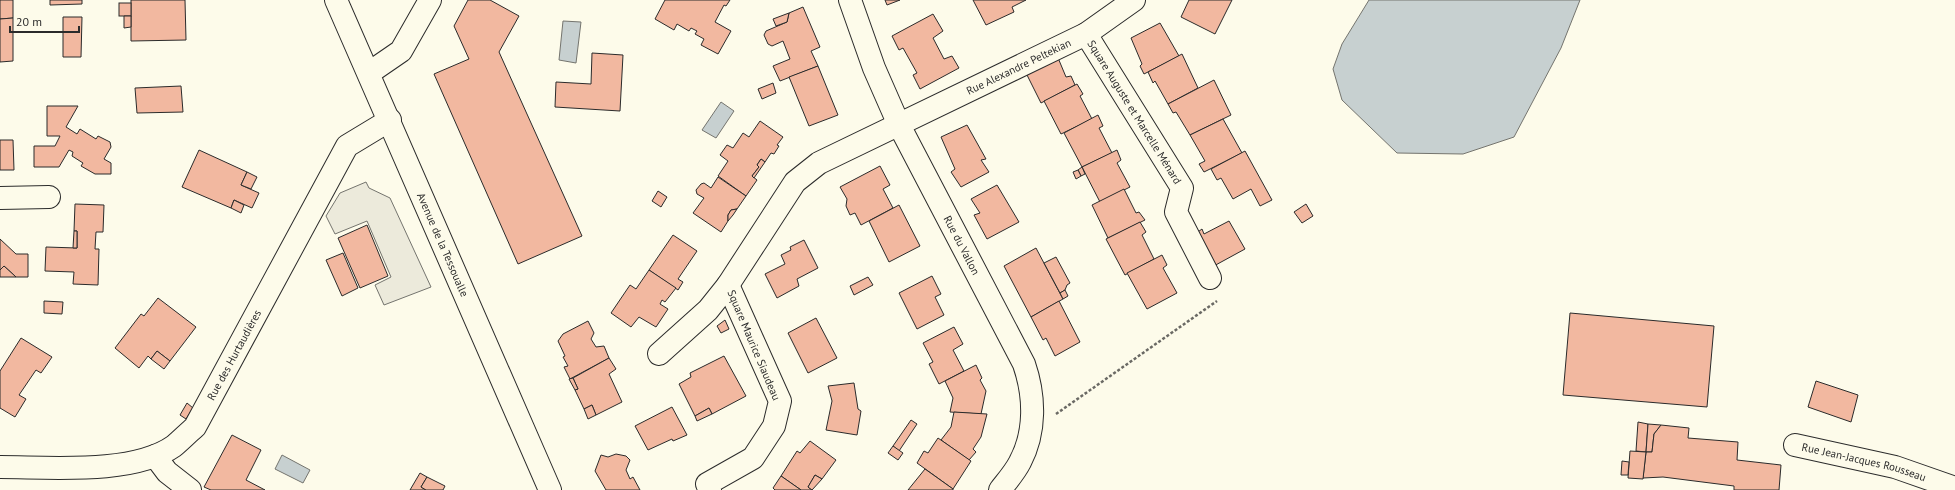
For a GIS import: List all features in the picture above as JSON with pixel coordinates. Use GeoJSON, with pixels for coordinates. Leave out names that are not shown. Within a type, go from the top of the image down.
{"type":"FeatureCollection","features":[{"type":"Feature","properties":{"kind":"street","name":"Avenue de la Tessoualle"},"geometry":{"type":"LineString","coordinates":[[336,0],[390,120],[550,490]]}},
{"type":"Feature","properties":{"kind":"street"},"geometry":{"type":"LineString","coordinates":[[369,74],[401,51],[430,0]]}},
{"type":"Feature","properties":{"kind":"street","name":"Rue du Vallon"},"geometry":{"type":"LineString","coordinates":[[850,0],[874,68],[899,125],[1024,364],[1031,384],[1033,408],[1031,432],[1020,462],[1000,490]]}},
{"type":"Feature","properties":{"kind":"street","name":"Rue Alexandre Peltekian"},"geometry":{"type":"LineString","coordinates":[[899,125],[1086,34],[1134,0]]}},
{"type":"Feature","properties":{"kind":"street","name":"Square Auguste et Marcelle Ménard"},"geometry":{"type":"LineString","coordinates":[[1086,34],[1182,188],[1176,212],[1210,278]]}},
{"type":"Feature","properties":{"kind":"street","name":"Rue des Hurtaudières"},"geometry":{"type":"LineString","coordinates":[[0,467],[68,467],[123,464],[155,456],[174,446],[195,427],[347,146],[390,120]]}},
{"type":"Feature","properties":{"kind":"street","name":"Square Maurice Siaudeau"},"geometry":{"type":"LineString","coordinates":[[659,354],[708,310],[728,285],[795,182],[819,163],[899,125]]}},
{"type":"Feature","properties":{"kind":"street"},"geometry":{"type":"LineString","coordinates":[[0,198],[48,197]]}},
{"type":"Feature","properties":{"kind":"street","name":"Square Maurice Siaudeau"},"geometry":{"type":"LineString","coordinates":[[710,490],[707,484],[753,458],[774,426],[780,401],[728,285]]}},
{"type":"Feature","properties":{"kind":"street","name":"Rue Jean-Jacques Rousseau"},"geometry":{"type":"LineString","coordinates":[[1795,445],[1895,467],[1955,488]]}},
{"type":"Feature","properties":{"kind":"street"},"geometry":{"type":"LineString","coordinates":[[155,456],[167,472],[190,490]]}},
{"type":"Feature","properties":{"kind":"path"},"geometry":{"type":"LineString","coordinates":[[1031,432],[1228,293],[1210,278]]}},
{"type":"Feature","properties":{"kind":"shaded area"},"geometry":{"type":"Polygon","coordinates":[[[1369,0],[1580,0],[1561,48],[1514,137],[1463,154],[1397,153],[1342,100],[1333,69],[1342,44],[1369,0]]]}},
{"type":"Feature","properties":{"kind":"shaded area"},"geometry":{"type":"Polygon","coordinates":[[[563,21],[581,22],[576,63],[559,60],[563,21]]]}},
{"type":"Feature","properties":{"kind":"shaded area"},"geometry":{"type":"Polygon","coordinates":[[[721,102],[734,111],[716,138],[702,130],[721,102]]]}},
{"type":"Feature","properties":{"kind":"shaded area"},"geometry":{"type":"Polygon","coordinates":[[[366,182],[369,188],[390,198],[431,287],[384,305],[375,285],[391,277],[367,221],[335,234],[326,216],[340,193],[366,182]]]}},
{"type":"Feature","properties":{"kind":"shaded area"},"geometry":{"type":"Polygon","coordinates":[[[282,455],[310,470],[303,483],[275,469],[282,455]]]}},
{"type":"Feature","properties":{"kind":"building"},"geometry":{"type":"Polygon","coordinates":[[[0,0],[13,0],[13,18],[0,19],[0,0]]]}},
{"type":"Feature","properties":{"kind":"building"},"geometry":{"type":"Polygon","coordinates":[[[50,0],[82,0],[82,4],[50,5],[50,0]]]}},
{"type":"Feature","properties":{"kind":"building"},"geometry":{"type":"Polygon","coordinates":[[[131,0],[185,0],[186,40],[131,41],[131,0]]]}},
{"type":"Feature","properties":{"kind":"building"},"geometry":{"type":"Polygon","coordinates":[[[468,0],[490,0],[519,16],[499,52],[582,236],[518,264],[434,74],[469,59],[454,26],[468,0]]]}},
{"type":"Feature","properties":{"kind":"building"},"geometry":{"type":"Polygon","coordinates":[[[665,0],[730,0],[726,6],[724,5],[715,22],[731,31],[718,54],[701,45],[704,39],[695,34],[697,31],[691,28],[689,31],[677,24],[674,30],[655,19],[665,0]]]}},
{"type":"Feature","properties":{"kind":"building"},"geometry":{"type":"Polygon","coordinates":[[[885,0],[900,0],[887,5],[885,0]]]}},
{"type":"Feature","properties":{"kind":"building"},"geometry":{"type":"Polygon","coordinates":[[[973,0],[1026,0],[1012,7],[1014,12],[986,25],[973,0]]]}},
{"type":"Feature","properties":{"kind":"building"},"geometry":{"type":"Polygon","coordinates":[[[1189,0],[1232,0],[1215,34],[1181,17],[1189,0]]]}},
{"type":"Feature","properties":{"kind":"building"},"geometry":{"type":"Polygon","coordinates":[[[119,3],[131,3],[131,16],[119,16],[119,3]]]}},
{"type":"Feature","properties":{"kind":"building"},"geometry":{"type":"Polygon","coordinates":[[[803,7],[820,47],[811,51],[818,66],[780,81],[773,66],[790,59],[783,41],[772,46],[768,44],[764,35],[766,31],[787,22],[789,13],[803,7]]]}},
{"type":"Feature","properties":{"kind":"building"},"geometry":{"type":"Polygon","coordinates":[[[789,13],[787,22],[776,26],[773,19],[789,13]]]}},
{"type":"Feature","properties":{"kind":"building"},"geometry":{"type":"Polygon","coordinates":[[[933,14],[943,31],[933,38],[944,59],[952,56],[959,68],[920,89],[913,75],[917,73],[903,48],[899,50],[892,36],[933,14]]]}},
{"type":"Feature","properties":{"kind":"building"},"geometry":{"type":"Polygon","coordinates":[[[124,16],[131,16],[131,27],[124,28],[124,16]]]}},
{"type":"Feature","properties":{"kind":"building"},"geometry":{"type":"Polygon","coordinates":[[[63,17],[82,17],[81,57],[63,57],[63,17]]]}},
{"type":"Feature","properties":{"kind":"building"},"geometry":{"type":"Polygon","coordinates":[[[13,18],[13,61],[0,62],[0,19],[13,18]]]}},
{"type":"Feature","properties":{"kind":"building"},"geometry":{"type":"Polygon","coordinates":[[[1160,23],[1179,56],[1144,74],[1140,66],[1142,64],[1131,38],[1160,23]]]}},
{"type":"Feature","properties":{"kind":"building"},"geometry":{"type":"Polygon","coordinates":[[[592,53],[623,55],[620,111],[555,107],[556,82],[591,84],[592,53]]]}},
{"type":"Feature","properties":{"kind":"building"},"geometry":{"type":"Polygon","coordinates":[[[1056,53],[1066,77],[1071,76],[1075,85],[1041,103],[1024,69],[1056,53]]]}},
{"type":"Feature","properties":{"kind":"building"},"geometry":{"type":"Polygon","coordinates":[[[1182,54],[1198,88],[1168,104],[1155,81],[1153,83],[1148,72],[1182,54]]]}},
{"type":"Feature","properties":{"kind":"building"},"geometry":{"type":"Polygon","coordinates":[[[818,66],[838,115],[809,126],[789,77],[818,66]]]}},
{"type":"Feature","properties":{"kind":"building"},"geometry":{"type":"Polygon","coordinates":[[[1214,80],[1231,115],[1190,135],[1176,112],[1173,113],[1168,104],[1214,80]]]}},
{"type":"Feature","properties":{"kind":"building"},"geometry":{"type":"Polygon","coordinates":[[[773,83],[776,93],[762,99],[758,89],[773,83]]]}},
{"type":"Feature","properties":{"kind":"building"},"geometry":{"type":"Polygon","coordinates":[[[1077,84],[1083,94],[1080,96],[1092,119],[1061,134],[1044,101],[1077,84]]]}},
{"type":"Feature","properties":{"kind":"building"},"geometry":{"type":"Polygon","coordinates":[[[181,86],[183,112],[137,113],[135,88],[181,86]]]}},
{"type":"Feature","properties":{"kind":"building"},"geometry":{"type":"Polygon","coordinates":[[[47,106],[78,106],[66,127],[77,134],[80,129],[96,139],[98,136],[110,142],[111,147],[104,159],[111,163],[111,174],[95,174],[81,166],[83,163],[72,156],[73,152],[69,150],[59,167],[34,167],[34,146],[55,146],[60,136],[47,136],[47,106]]]}},
{"type":"Feature","properties":{"kind":"building"},"geometry":{"type":"Polygon","coordinates":[[[1098,115],[1103,126],[1099,128],[1112,153],[1082,167],[1064,133],[1098,115]]]}},
{"type":"Feature","properties":{"kind":"building"},"geometry":{"type":"Polygon","coordinates":[[[1223,119],[1242,153],[1204,172],[1199,164],[1205,161],[1190,135],[1223,119]]]}},
{"type":"Feature","properties":{"kind":"building"},"geometry":{"type":"Polygon","coordinates":[[[760,121],[783,137],[777,145],[779,146],[774,154],[771,153],[765,162],[761,159],[757,165],[759,167],[752,176],[757,180],[746,196],[718,176],[728,161],[720,155],[727,145],[733,148],[743,133],[749,137],[760,121]]]}},
{"type":"Feature","properties":{"kind":"building"},"geometry":{"type":"Polygon","coordinates":[[[967,125],[986,159],[981,160],[989,172],[961,187],[951,172],[955,169],[941,137],[967,125]]]}},
{"type":"Feature","properties":{"kind":"building"},"geometry":{"type":"Polygon","coordinates":[[[0,140],[13,140],[14,170],[0,170],[0,140]]]}},
{"type":"Feature","properties":{"kind":"building"},"geometry":{"type":"Polygon","coordinates":[[[199,150],[247,172],[241,185],[259,193],[252,208],[234,200],[231,208],[182,187],[199,150]]]}},
{"type":"Feature","properties":{"kind":"building"},"geometry":{"type":"Polygon","coordinates":[[[1117,150],[1121,160],[1117,163],[1130,187],[1100,202],[1082,167],[1117,150]]]}},
{"type":"Feature","properties":{"kind":"building"},"geometry":{"type":"Polygon","coordinates":[[[1245,151],[1272,200],[1260,206],[1251,189],[1233,199],[1221,178],[1217,180],[1211,169],[1245,151]]]}},
{"type":"Feature","properties":{"kind":"building"},"geometry":{"type":"Polygon","coordinates":[[[761,159],[765,162],[754,178],[752,176],[759,167],[757,165],[761,159]]]}},
{"type":"Feature","properties":{"kind":"building"},"geometry":{"type":"Polygon","coordinates":[[[880,166],[890,185],[883,189],[893,208],[861,225],[855,213],[850,215],[846,206],[847,199],[840,187],[880,166]]]}},
{"type":"Feature","properties":{"kind":"building"},"geometry":{"type":"Polygon","coordinates":[[[1082,167],[1085,174],[1081,176],[1078,170],[1082,167]]]}},
{"type":"Feature","properties":{"kind":"building"},"geometry":{"type":"Polygon","coordinates":[[[1078,170],[1081,176],[1076,179],[1073,172],[1078,170]]]}},
{"type":"Feature","properties":{"kind":"building"},"geometry":{"type":"Polygon","coordinates":[[[247,172],[257,177],[251,189],[241,185],[247,172]]]}},
{"type":"Feature","properties":{"kind":"building"},"geometry":{"type":"Polygon","coordinates":[[[718,177],[746,196],[737,209],[731,210],[728,215],[728,221],[721,232],[693,213],[704,198],[697,194],[696,190],[701,184],[704,183],[711,188],[718,177]]]}},
{"type":"Feature","properties":{"kind":"building"},"geometry":{"type":"Polygon","coordinates":[[[997,185],[1019,222],[987,239],[974,215],[980,213],[971,199],[997,185]]]}},
{"type":"Feature","properties":{"kind":"building"},"geometry":{"type":"Polygon","coordinates":[[[1124,189],[1136,213],[1139,212],[1145,220],[1108,238],[1092,205],[1124,189]]]}},
{"type":"Feature","properties":{"kind":"building"},"geometry":{"type":"Polygon","coordinates":[[[658,191],[667,197],[661,207],[652,201],[658,191]]]}},
{"type":"Feature","properties":{"kind":"building"},"geometry":{"type":"Polygon","coordinates":[[[234,200],[244,205],[241,213],[231,208],[234,200]]]}},
{"type":"Feature","properties":{"kind":"building"},"geometry":{"type":"Polygon","coordinates":[[[75,204],[104,205],[103,232],[96,232],[95,249],[99,249],[98,285],[73,284],[74,272],[45,271],[46,247],[77,248],[77,231],[74,231],[75,204]]]}},
{"type":"Feature","properties":{"kind":"building"},"geometry":{"type":"Polygon","coordinates":[[[1306,204],[1313,216],[1302,223],[1294,212],[1306,204]]]}},
{"type":"Feature","properties":{"kind":"building"},"geometry":{"type":"Polygon","coordinates":[[[899,205],[920,246],[889,262],[869,221],[899,205]]]}},
{"type":"Feature","properties":{"kind":"building"},"geometry":{"type":"Polygon","coordinates":[[[737,209],[728,221],[728,215],[731,210],[737,209]]]}},
{"type":"Feature","properties":{"kind":"building"},"geometry":{"type":"Polygon","coordinates":[[[1229,221],[1245,249],[1212,267],[1195,234],[1202,229],[1204,234],[1229,221]]]}},
{"type":"Feature","properties":{"kind":"building"},"geometry":{"type":"Polygon","coordinates":[[[1140,222],[1146,232],[1142,235],[1154,259],[1125,275],[1106,239],[1140,222]]]}},
{"type":"Feature","properties":{"kind":"building"},"geometry":{"type":"Polygon","coordinates":[[[367,225],[388,276],[360,288],[338,238],[367,225]]]}},
{"type":"Feature","properties":{"kind":"building"},"geometry":{"type":"Polygon","coordinates":[[[74,231],[77,231],[77,248],[73,248],[74,231]]]}},
{"type":"Feature","properties":{"kind":"building"},"geometry":{"type":"Polygon","coordinates":[[[673,235],[697,251],[678,279],[683,282],[678,290],[649,270],[673,235]]]}},
{"type":"Feature","properties":{"kind":"building"},"geometry":{"type":"Polygon","coordinates":[[[0,239],[16,254],[28,254],[28,277],[16,277],[4,266],[0,270],[0,239]]]}},
{"type":"Feature","properties":{"kind":"building"},"geometry":{"type":"Polygon","coordinates":[[[804,240],[818,268],[797,279],[799,286],[777,298],[765,274],[785,264],[781,255],[791,250],[790,247],[804,240]]]}},
{"type":"Feature","properties":{"kind":"building"},"geometry":{"type":"Polygon","coordinates":[[[1036,248],[1063,299],[1031,317],[1004,266],[1036,248]]]}},
{"type":"Feature","properties":{"kind":"building"},"geometry":{"type":"Polygon","coordinates":[[[343,253],[358,288],[342,296],[326,260],[343,253]]]}},
{"type":"Feature","properties":{"kind":"building"},"geometry":{"type":"Polygon","coordinates":[[[1162,255],[1167,265],[1163,268],[1177,293],[1147,309],[1127,273],[1162,255]]]}},
{"type":"Feature","properties":{"kind":"building"},"geometry":{"type":"Polygon","coordinates":[[[1056,257],[1070,283],[1067,285],[1065,290],[1060,293],[1044,263],[1056,257]]]}},
{"type":"Feature","properties":{"kind":"building"},"geometry":{"type":"Polygon","coordinates":[[[4,266],[16,277],[0,277],[0,270],[4,266]]]}},
{"type":"Feature","properties":{"kind":"building"},"geometry":{"type":"Polygon","coordinates":[[[649,270],[676,288],[665,302],[662,300],[660,304],[668,309],[656,327],[639,317],[631,327],[611,313],[630,285],[636,289],[649,270]]]}},
{"type":"Feature","properties":{"kind":"building"},"geometry":{"type":"Polygon","coordinates":[[[932,276],[941,294],[935,297],[944,315],[917,329],[899,293],[932,276]]]}},
{"type":"Feature","properties":{"kind":"building"},"geometry":{"type":"Polygon","coordinates":[[[868,277],[873,285],[854,295],[850,286],[868,277]]]}},
{"type":"Feature","properties":{"kind":"building"},"geometry":{"type":"Polygon","coordinates":[[[1065,290],[1068,296],[1063,299],[1060,293],[1065,290]]]}},
{"type":"Feature","properties":{"kind":"building"},"geometry":{"type":"Polygon","coordinates":[[[158,298],[196,327],[170,361],[157,351],[151,359],[148,356],[139,368],[115,348],[141,314],[144,316],[158,298]]]}},
{"type":"Feature","properties":{"kind":"building"},"geometry":{"type":"Polygon","coordinates":[[[44,301],[63,302],[62,314],[44,313],[44,301]]]}},
{"type":"Feature","properties":{"kind":"building"},"geometry":{"type":"Polygon","coordinates":[[[1059,301],[1080,342],[1055,356],[1046,338],[1043,340],[1031,317],[1059,301]]]}},
{"type":"Feature","properties":{"kind":"building"},"geometry":{"type":"Polygon","coordinates":[[[1570,313],[1714,326],[1707,407],[1563,395],[1570,313]]]}},
{"type":"Feature","properties":{"kind":"building"},"geometry":{"type":"Polygon","coordinates":[[[816,318],[837,358],[808,373],[788,333],[816,318]]]}},
{"type":"Feature","properties":{"kind":"building"},"geometry":{"type":"Polygon","coordinates":[[[725,320],[729,329],[721,333],[717,326],[725,320]]]}},
{"type":"Feature","properties":{"kind":"building"},"geometry":{"type":"Polygon","coordinates":[[[588,321],[594,333],[591,339],[596,347],[604,346],[609,358],[570,379],[564,367],[568,366],[563,357],[565,356],[558,341],[563,334],[588,321]]]}},
{"type":"Feature","properties":{"kind":"building"},"geometry":{"type":"Polygon","coordinates":[[[954,327],[963,344],[953,350],[964,371],[939,384],[929,364],[933,362],[923,343],[954,327]]]}},
{"type":"Feature","properties":{"kind":"building"},"geometry":{"type":"Polygon","coordinates":[[[21,338],[52,357],[41,373],[36,370],[19,395],[26,399],[15,417],[0,408],[0,371],[21,338]]]}},
{"type":"Feature","properties":{"kind":"building"},"geometry":{"type":"Polygon","coordinates":[[[157,351],[170,361],[164,369],[151,359],[157,351]]]}},
{"type":"Feature","properties":{"kind":"building"},"geometry":{"type":"Polygon","coordinates":[[[724,356],[746,396],[712,414],[709,408],[695,416],[679,384],[691,377],[690,373],[724,356]]]}},
{"type":"Feature","properties":{"kind":"building"},"geometry":{"type":"Polygon","coordinates":[[[609,358],[616,369],[609,374],[622,402],[596,415],[592,405],[584,409],[575,390],[578,389],[573,378],[609,358]]]}},
{"type":"Feature","properties":{"kind":"building"},"geometry":{"type":"Polygon","coordinates":[[[976,365],[982,378],[980,380],[986,391],[981,414],[950,412],[953,398],[945,381],[976,365]]]}},
{"type":"Feature","properties":{"kind":"building"},"geometry":{"type":"Polygon","coordinates":[[[573,378],[578,389],[575,390],[569,379],[573,378]]]}},
{"type":"Feature","properties":{"kind":"building"},"geometry":{"type":"Polygon","coordinates":[[[1816,381],[1858,395],[1851,422],[1808,407],[1816,381]]]}},
{"type":"Feature","properties":{"kind":"building"},"geometry":{"type":"Polygon","coordinates":[[[854,383],[858,409],[861,411],[857,435],[826,430],[832,401],[828,386],[854,383]]]}},
{"type":"Feature","properties":{"kind":"building"},"geometry":{"type":"Polygon","coordinates":[[[187,403],[193,408],[186,419],[180,415],[187,403]]]}},
{"type":"Feature","properties":{"kind":"building"},"geometry":{"type":"Polygon","coordinates":[[[592,405],[596,415],[588,419],[584,409],[592,405]]]}},
{"type":"Feature","properties":{"kind":"building"},"geometry":{"type":"Polygon","coordinates":[[[672,407],[687,435],[673,441],[672,439],[648,450],[635,426],[672,407]]]}},
{"type":"Feature","properties":{"kind":"building"},"geometry":{"type":"Polygon","coordinates":[[[709,408],[712,414],[697,421],[695,416],[709,408]]]}},
{"type":"Feature","properties":{"kind":"building"},"geometry":{"type":"Polygon","coordinates":[[[954,412],[987,414],[981,437],[973,449],[976,452],[969,460],[941,440],[951,427],[954,412]]]}},
{"type":"Feature","properties":{"kind":"building"},"geometry":{"type":"Polygon","coordinates":[[[911,420],[917,424],[899,451],[893,446],[911,420]]]}},
{"type":"Feature","properties":{"kind":"building"},"geometry":{"type":"Polygon","coordinates":[[[1638,422],[1648,424],[1646,452],[1636,451],[1638,422]]]}},
{"type":"Feature","properties":{"kind":"building"},"geometry":{"type":"Polygon","coordinates":[[[1648,424],[1661,425],[1654,434],[1652,452],[1646,452],[1648,424]]]}},
{"type":"Feature","properties":{"kind":"building"},"geometry":{"type":"Polygon","coordinates":[[[1661,425],[1689,428],[1688,438],[1738,442],[1737,460],[1781,465],[1779,490],[1734,490],[1734,486],[1663,477],[1643,478],[1646,452],[1652,452],[1654,434],[1661,425]]]}},
{"type":"Feature","properties":{"kind":"building"},"geometry":{"type":"Polygon","coordinates":[[[232,435],[261,450],[246,480],[265,490],[211,490],[204,487],[232,435]]]}},
{"type":"Feature","properties":{"kind":"building"},"geometry":{"type":"Polygon","coordinates":[[[938,438],[971,461],[953,489],[917,463],[924,451],[928,453],[938,438]]]}},
{"type":"Feature","properties":{"kind":"building"},"geometry":{"type":"Polygon","coordinates":[[[810,441],[836,460],[822,479],[815,475],[808,487],[812,490],[801,490],[781,476],[797,451],[800,453],[810,441]]]}},
{"type":"Feature","properties":{"kind":"building"},"geometry":{"type":"Polygon","coordinates":[[[893,446],[903,453],[898,460],[888,453],[893,446]]]}},
{"type":"Feature","properties":{"kind":"building"},"geometry":{"type":"Polygon","coordinates":[[[1630,451],[1646,452],[1643,479],[1628,478],[1630,451]]]}},
{"type":"Feature","properties":{"kind":"building"},"geometry":{"type":"Polygon","coordinates":[[[616,454],[626,456],[630,460],[626,470],[630,479],[633,477],[640,490],[606,490],[595,471],[601,455],[608,457],[616,454]]]}},
{"type":"Feature","properties":{"kind":"building"},"geometry":{"type":"Polygon","coordinates":[[[1622,461],[1629,462],[1628,475],[1621,475],[1622,461]]]}},
{"type":"Feature","properties":{"kind":"building"},"geometry":{"type":"Polygon","coordinates":[[[925,469],[953,489],[953,490],[908,490],[925,469]]]}},
{"type":"Feature","properties":{"kind":"building"},"geometry":{"type":"Polygon","coordinates":[[[420,473],[427,477],[421,487],[426,490],[410,490],[420,473]]]}},
{"type":"Feature","properties":{"kind":"building"},"geometry":{"type":"Polygon","coordinates":[[[815,475],[822,479],[812,490],[808,487],[815,475]]]}},
{"type":"Feature","properties":{"kind":"building"},"geometry":{"type":"Polygon","coordinates":[[[781,476],[801,490],[775,490],[773,488],[781,476]]]}},
{"type":"Feature","properties":{"kind":"building"},"geometry":{"type":"Polygon","coordinates":[[[427,477],[445,486],[443,490],[426,490],[421,487],[427,477]]]}}]}
